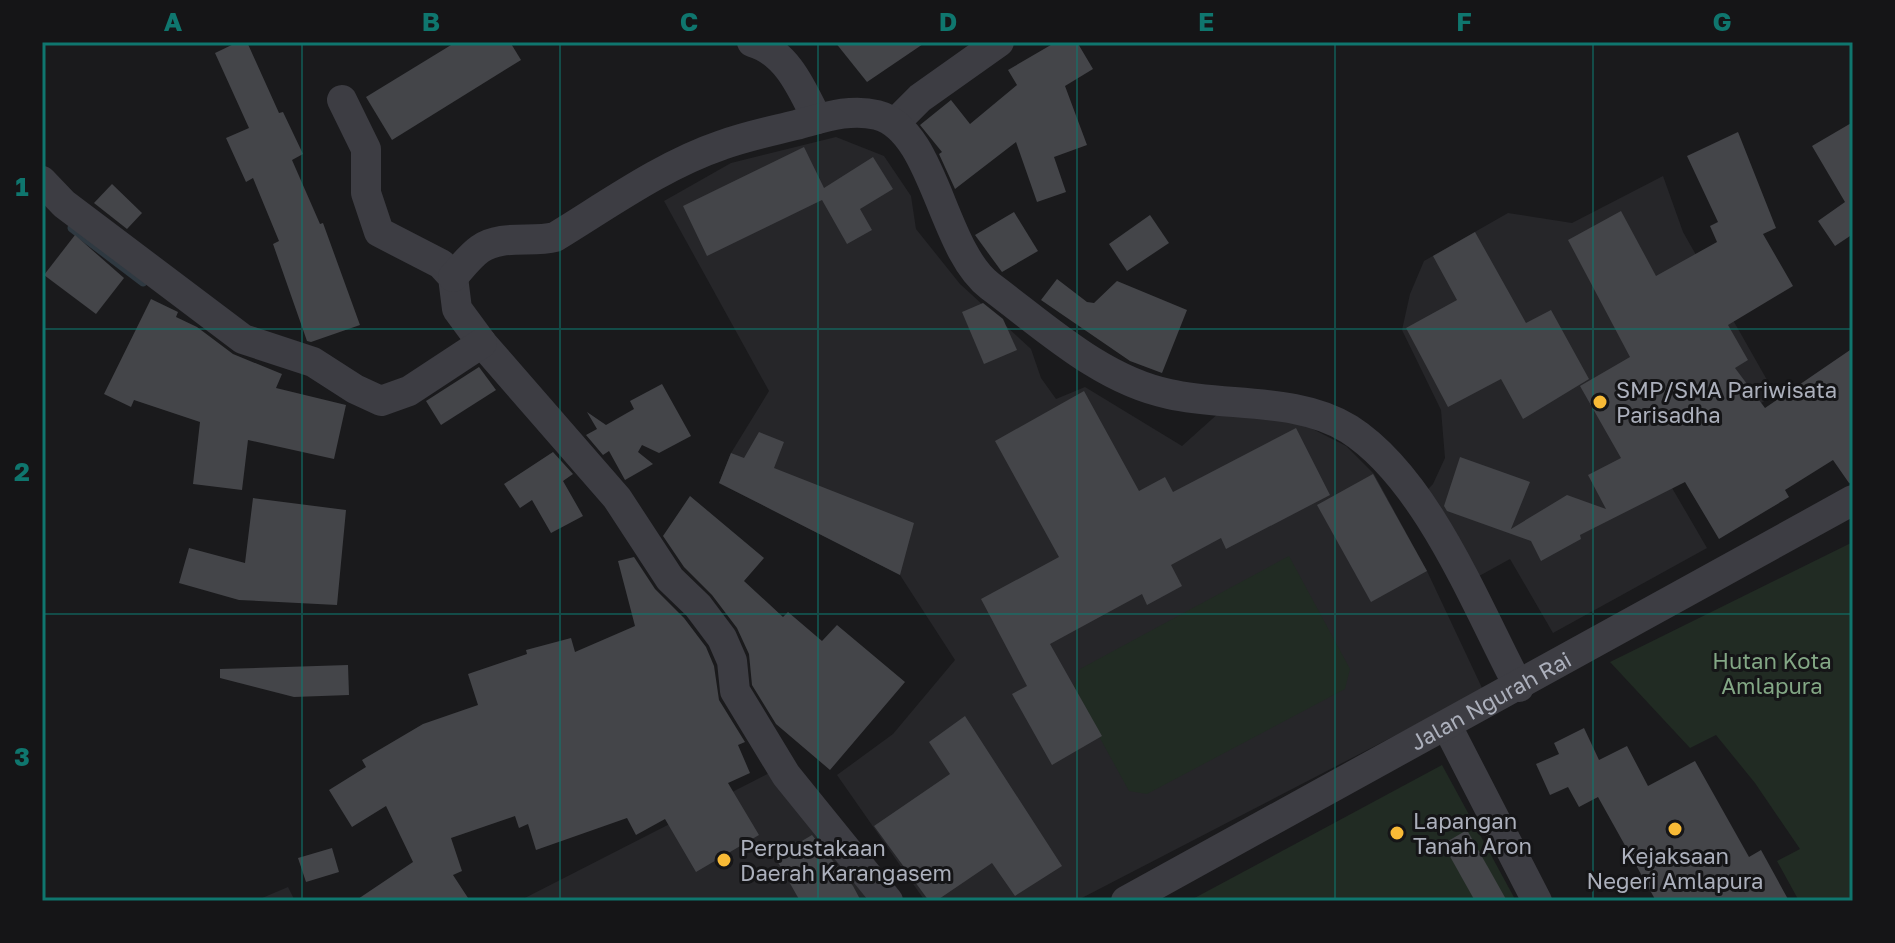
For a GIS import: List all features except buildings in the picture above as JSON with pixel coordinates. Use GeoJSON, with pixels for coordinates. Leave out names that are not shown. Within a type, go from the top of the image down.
{"type":"FeatureCollection","features":[{"type":"Feature","properties":{"kind":"street"},"geometry":{"type":"LineString","coordinates":[[752,42],[762,45],[791,69],[817,119]]}},
{"type":"Feature","properties":{"kind":"street"},"geometry":{"type":"LineString","coordinates":[[895,123],[920,98],[999,42]]}},
{"type":"Feature","properties":{"kind":"street"},"geometry":{"type":"LineString","coordinates":[[342,100],[366,149],[366,193],[379,232],[441,264],[453,277],[457,309],[482,343],[617,498],[670,579],[698,606],[722,638],[732,661],[735,691],[786,775],[888,901]]}},
{"type":"Feature","properties":{"kind":"street"},"geometry":{"type":"LineString","coordinates":[[453,277],[481,248],[511,240],[538,241],[555,237],[668,169],[721,145],[846,112],[877,115],[895,123],[916,147],[944,217],[982,280],[1082,354],[1107,370],[1167,394],[1271,407],[1325,418],[1349,430],[1405,478],[1519,687]]}},
{"type":"Feature","properties":{"kind":"street"},"geometry":{"type":"LineString","coordinates":[[42,181],[64,204],[243,339],[313,362],[355,389],[381,401],[409,391],[482,343]]}},
{"type":"Feature","properties":{"kind":"street","name":"Jalan Ngurah Rai"},"geometry":{"type":"LineString","coordinates":[[1126,901],[1519,687],[1853,500]]}},
{"type":"Feature","properties":{"kind":"street"},"geometry":{"type":"LineString","coordinates":[[1447,726],[1537,901]]}},
{"type":"Feature","properties":{"kind":"shaded area"},"geometry":{"type":"Polygon","coordinates":[[[836,137],[884,156],[911,196],[916,229],[960,284],[1031,349],[1041,378],[1056,399],[1085,387],[1182,446],[1221,411],[1295,420],[1346,446],[1374,474],[1427,571],[1483,690],[1076,901],[925,901],[837,775],[893,734],[955,660],[900,575],[719,483],[731,453],[769,391],[664,201],[731,163],[836,137]]]}},
{"type":"Feature","properties":{"kind":"shaded area","name":"SMP/SMA Pariwisata Parisadha"},"geometry":{"type":"Polygon","coordinates":[[[1663,176],[1683,232],[1775,394],[1661,469],[1707,548],[1553,633],[1510,559],[1461,586],[1416,502],[1433,484],[1445,458],[1441,410],[1402,330],[1410,294],[1424,261],[1508,213],[1572,223],[1663,176]]]}},
{"type":"Feature","properties":{"kind":"shaded area","name":"Perpustakaan Daerah Karangasem"},"geometry":{"type":"Polygon","coordinates":[[[775,770],[882,901],[519,901],[775,770]]]}},
{"type":"Feature","properties":{"kind":"shaded area"},"geometry":{"type":"Polygon","coordinates":[[[288,887],[295,901],[255,901],[288,887]]]}},
{"type":"Feature","properties":{"kind":"green space","name":"Hutan Kota Amlapura"},"geometry":{"type":"Polygon","coordinates":[[[1853,542],[1853,901],[1799,901],[1777,861],[1800,849],[1755,783],[1716,735],[1690,748],[1610,662],[1853,542]]]}},
{"type":"Feature","properties":{"kind":"green space"},"geometry":{"type":"Polygon","coordinates":[[[1289,556],[1350,669],[1345,689],[1147,794],[1129,791],[1073,689],[1080,669],[1289,556]]]}},
{"type":"Feature","properties":{"kind":"green space","name":"Lapangan Tanah Aron"},"geometry":{"type":"Polygon","coordinates":[[[1442,765],[1516,901],[1189,901],[1442,765]]]}},
{"type":"Feature","properties":{"kind":"waterway"},"geometry":{"type":"LineString","coordinates":[[72,228],[143,282]]}},
{"type":"Feature","properties":{"kind":"place","name":"SMP/SMA Pariwisata Parisadha"},"geometry":{"type":"Point","coordinates":[1600,402]}},
{"type":"Feature","properties":{"kind":"place","name":"Kejaksaan Negeri Amlapura"},"geometry":{"type":"Point","coordinates":[1675,829]}},
{"type":"Feature","properties":{"kind":"place","name":"Lapangan Tanah Aron"},"geometry":{"type":"Point","coordinates":[1397,833]}},
{"type":"Feature","properties":{"kind":"place","name":"Perpustakaan Daerah Karangasem"},"geometry":{"type":"Point","coordinates":[724,860]}}]}
